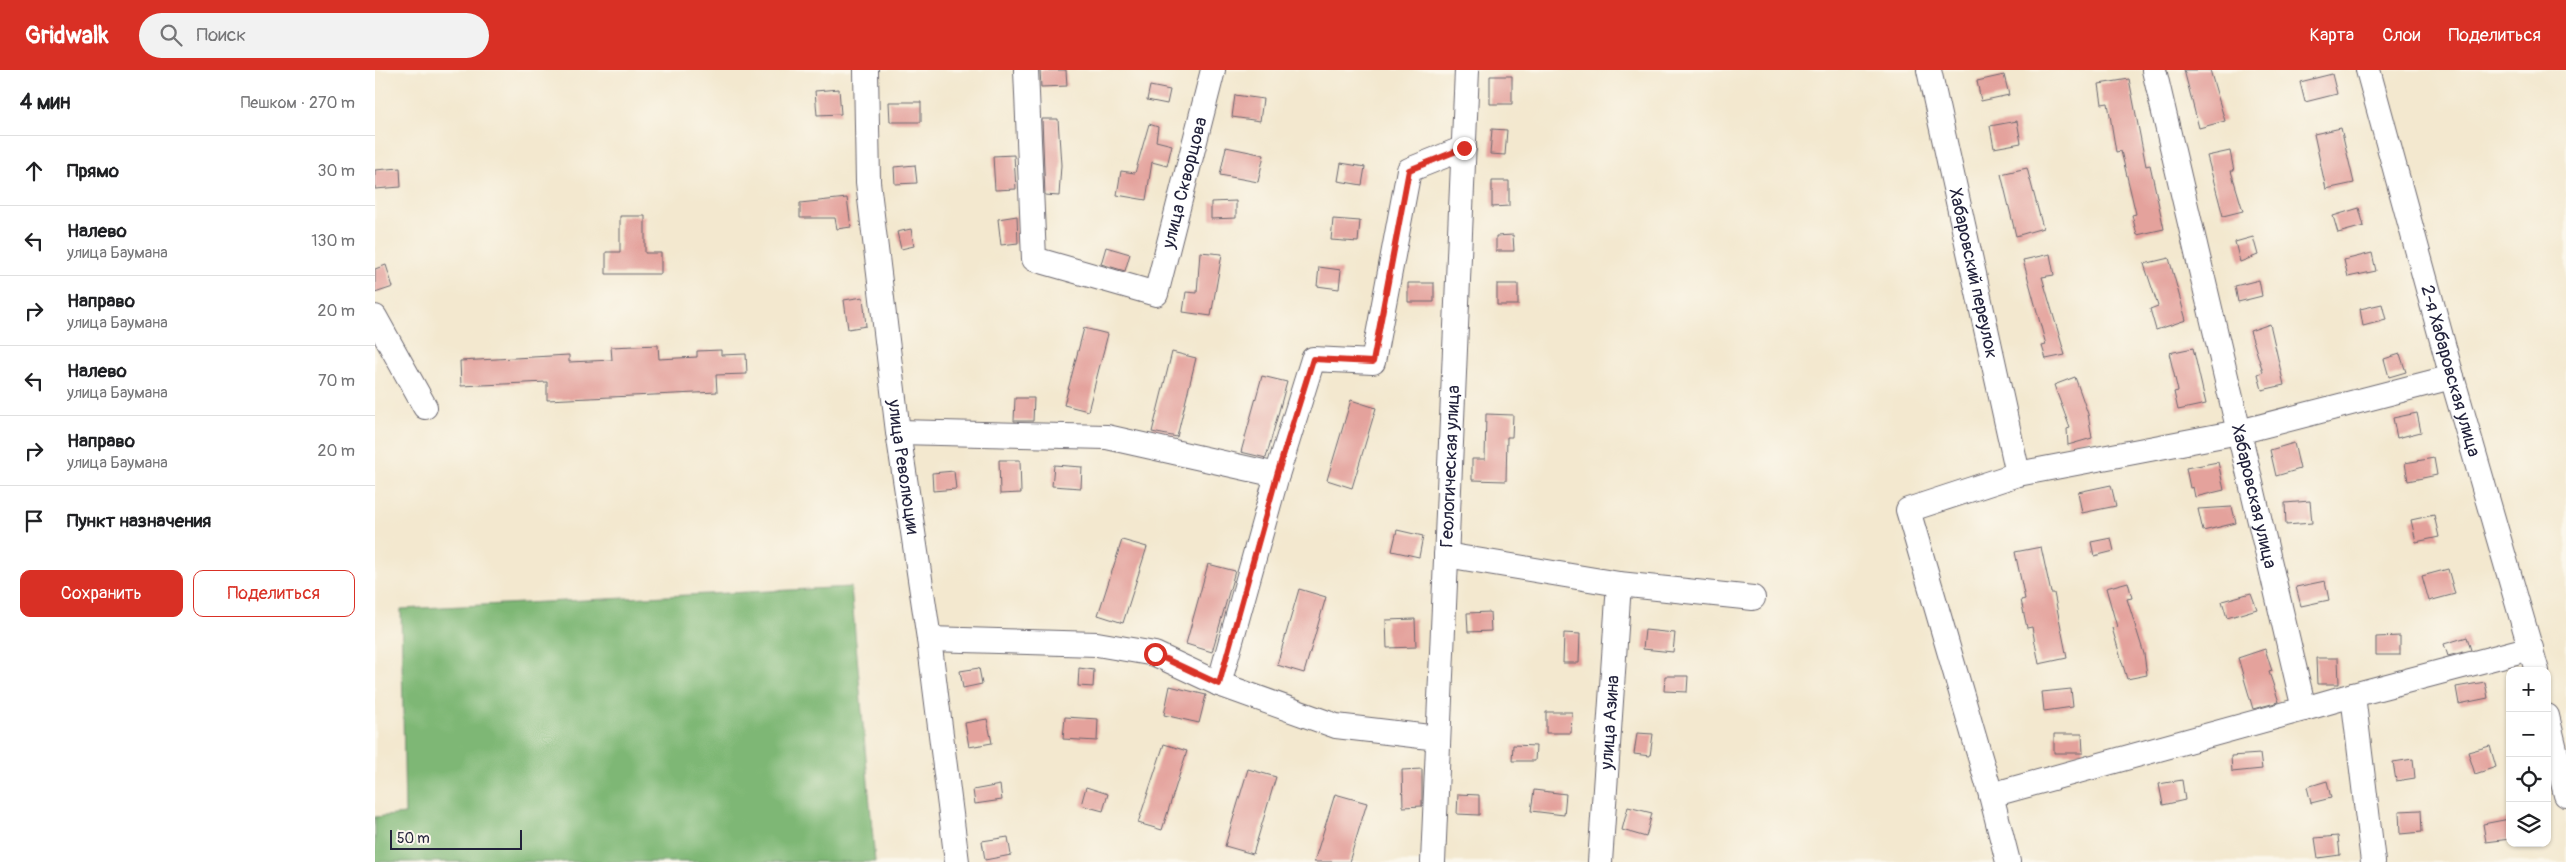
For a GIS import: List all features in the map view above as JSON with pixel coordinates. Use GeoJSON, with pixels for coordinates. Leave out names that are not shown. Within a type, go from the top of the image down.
{"type":"FeatureCollection","features":[{"type":"Feature","properties":{"kind":"street","name":"улица Революции"},"geometry":{"type":"LineString","coordinates":[[866,70],[868,182],[898,432],[929,639],[957,862]]}},
{"type":"Feature","properties":{"kind":"street","name":"улица Скворцова"},"geometry":{"type":"LineString","coordinates":[[1026,70],[1034,259],[1156,294],[1213,70]]}},
{"type":"Feature","properties":{"kind":"street","name":"Геологическая улица"},"geometry":{"type":"LineString","coordinates":[[1433,862],[1467,70]]}},
{"type":"Feature","properties":{"kind":"street","name":"Хабаровский переулок"},"geometry":{"type":"LineString","coordinates":[[1929,70],[2018,474]]}},
{"type":"Feature","properties":{"kind":"street","name":"Хабаровская улица"},"geometry":{"type":"LineString","coordinates":[[2154,70],[2304,709]]}},
{"type":"Feature","properties":{"kind":"street","name":"2-я Хабаровская улица"},"geometry":{"type":"LineString","coordinates":[[2368,70],[2452,377],[2534,660]]}},
{"type":"Feature","properties":{"kind":"street"},"geometry":{"type":"LineString","coordinates":[[1219,684],[1277,475],[1313,359],[1373,362],[1409,170],[1464,148]]}},
{"type":"Feature","properties":{"kind":"street"},"geometry":{"type":"LineString","coordinates":[[375,317],[425,407]]}},
{"type":"Feature","properties":{"kind":"street"},"geometry":{"type":"LineString","coordinates":[[2008,862],[1991,796],[1909,510],[2018,474],[2239,432],[2452,377]]}},
{"type":"Feature","properties":{"kind":"street"},"geometry":{"type":"LineString","coordinates":[[898,432],[1107,437],[1277,475]]}},
{"type":"Feature","properties":{"kind":"street"},"geometry":{"type":"LineString","coordinates":[[1446,555],[1619,584],[1753,598]]}},
{"type":"Feature","properties":{"kind":"street","name":"улица Азина"},"geometry":{"type":"LineString","coordinates":[[1600,862],[1619,584]]}},
{"type":"Feature","properties":{"kind":"street"},"geometry":{"type":"LineString","coordinates":[[929,639],[1097,644],[1155,654],[1219,684],[1336,726],[1439,738]]}},
{"type":"Feature","properties":{"kind":"street"},"geometry":{"type":"LineString","coordinates":[[1991,796],[2353,695],[2534,660]]}},
{"type":"Feature","properties":{"kind":"street"},"geometry":{"type":"LineString","coordinates":[[2353,695],[2373,862]]}},
{"type":"Feature","properties":{"kind":"street"},"geometry":{"type":"LineString","coordinates":[[2551,733],[2566,795]]}},
{"type":"Feature","properties":{"kind":"green space"},"geometry":{"type":"Polygon","coordinates":[[[851,587],[875,862],[375,862],[375,817],[405,814],[401,609],[851,587]]]}},
{"type":"Feature","properties":{"kind":"building"},"geometry":{"type":"Polygon","coordinates":[[[1040,70],[1066,70],[1067,86],[1041,87],[1040,70]]]}},
{"type":"Feature","properties":{"kind":"building"},"geometry":{"type":"Polygon","coordinates":[[[2184,70],[2210,70],[2225,121],[2199,128],[2184,70]]]}},
{"type":"Feature","properties":{"kind":"building"},"geometry":{"type":"Polygon","coordinates":[[[2332,74],[2337,94],[2305,102],[2300,82],[2332,74]]]}},
{"type":"Feature","properties":{"kind":"building"},"geometry":{"type":"Polygon","coordinates":[[[2004,75],[2009,95],[1981,101],[1977,81],[2004,75]]]}},
{"type":"Feature","properties":{"kind":"building"},"geometry":{"type":"Polygon","coordinates":[[[1490,76],[1512,76],[1512,104],[1490,104],[1490,76]]]}},
{"type":"Feature","properties":{"kind":"building"},"geometry":{"type":"Polygon","coordinates":[[[2129,79],[2146,166],[2150,165],[2164,229],[2137,235],[2132,215],[2136,214],[2121,151],[2116,152],[2108,103],[2102,104],[2099,84],[2129,79]]]}},
{"type":"Feature","properties":{"kind":"building"},"geometry":{"type":"Polygon","coordinates":[[[1150,86],[1170,90],[1167,104],[1147,100],[1150,86]]]}},
{"type":"Feature","properties":{"kind":"building"},"geometry":{"type":"Polygon","coordinates":[[[839,89],[841,114],[817,115],[815,91],[839,89]]]}},
{"type":"Feature","properties":{"kind":"building"},"geometry":{"type":"Polygon","coordinates":[[[1235,95],[1263,99],[1260,121],[1232,117],[1235,95]]]}},
{"type":"Feature","properties":{"kind":"building"},"geometry":{"type":"Polygon","coordinates":[[[889,102],[921,102],[921,122],[890,122],[889,102]]]}},
{"type":"Feature","properties":{"kind":"building"},"geometry":{"type":"Polygon","coordinates":[[[1042,119],[1058,119],[1061,165],[1059,196],[1045,195],[1042,119]]]}},
{"type":"Feature","properties":{"kind":"building"},"geometry":{"type":"Polygon","coordinates":[[[2017,121],[2021,143],[1994,148],[1990,126],[2017,121]]]}},
{"type":"Feature","properties":{"kind":"building"},"geometry":{"type":"Polygon","coordinates":[[[1149,124],[1158,127],[1156,141],[1172,145],[1167,166],[1152,162],[1146,200],[1117,195],[1121,171],[1135,173],[1149,124]]]}},
{"type":"Feature","properties":{"kind":"building"},"geometry":{"type":"Polygon","coordinates":[[[2341,128],[2354,183],[2326,189],[2314,134],[2341,128]]]}},
{"type":"Feature","properties":{"kind":"building"},"geometry":{"type":"Polygon","coordinates":[[[1492,129],[1507,130],[1505,155],[1490,154],[1492,129]]]}},
{"type":"Feature","properties":{"kind":"building"},"geometry":{"type":"Polygon","coordinates":[[[1226,147],[1264,155],[1258,182],[1220,175],[1226,147]]]}},
{"type":"Feature","properties":{"kind":"building"},"geometry":{"type":"Polygon","coordinates":[[[2230,151],[2234,171],[2231,171],[2243,211],[2223,216],[2207,156],[2230,151]]]}},
{"type":"Feature","properties":{"kind":"building"},"geometry":{"type":"Polygon","coordinates":[[[1014,155],[1016,189],[995,190],[993,156],[1014,155]]]}},
{"type":"Feature","properties":{"kind":"building"},"geometry":{"type":"Polygon","coordinates":[[[1341,163],[1365,167],[1362,185],[1338,181],[1341,163]]]}},
{"type":"Feature","properties":{"kind":"building"},"geometry":{"type":"Polygon","coordinates":[[[915,165],[917,183],[895,184],[894,167],[915,165]]]}},
{"type":"Feature","properties":{"kind":"building"},"geometry":{"type":"Polygon","coordinates":[[[400,168],[401,187],[375,189],[375,170],[400,168]]]}},
{"type":"Feature","properties":{"kind":"building"},"geometry":{"type":"Polygon","coordinates":[[[2027,168],[2043,228],[2016,236],[2001,174],[2027,168]]]}},
{"type":"Feature","properties":{"kind":"building"},"geometry":{"type":"Polygon","coordinates":[[[1492,181],[1509,181],[1509,206],[1492,207],[1492,181]]]}},
{"type":"Feature","properties":{"kind":"building"},"geometry":{"type":"Polygon","coordinates":[[[847,198],[851,227],[837,229],[835,218],[800,218],[800,203],[847,198]]]}},
{"type":"Feature","properties":{"kind":"building"},"geometry":{"type":"Polygon","coordinates":[[[1236,201],[1236,218],[1211,219],[1211,202],[1236,201]]]}},
{"type":"Feature","properties":{"kind":"building"},"geometry":{"type":"Polygon","coordinates":[[[2359,208],[2364,226],[2338,233],[2333,216],[2359,208]]]}},
{"type":"Feature","properties":{"kind":"building"},"geometry":{"type":"Polygon","coordinates":[[[620,216],[645,216],[645,253],[661,253],[661,274],[606,274],[606,252],[620,252],[620,216]]]}},
{"type":"Feature","properties":{"kind":"building"},"geometry":{"type":"Polygon","coordinates":[[[1017,216],[1018,243],[1001,245],[998,219],[1017,216]]]}},
{"type":"Feature","properties":{"kind":"building"},"geometry":{"type":"Polygon","coordinates":[[[1333,219],[1360,221],[1358,242],[1331,240],[1333,219]]]}},
{"type":"Feature","properties":{"kind":"building"},"geometry":{"type":"Polygon","coordinates":[[[911,229],[914,246],[901,249],[897,232],[911,229]]]}},
{"type":"Feature","properties":{"kind":"building"},"geometry":{"type":"Polygon","coordinates":[[[1513,235],[1514,251],[1496,251],[1496,236],[1513,235]]]}},
{"type":"Feature","properties":{"kind":"building"},"geometry":{"type":"Polygon","coordinates":[[[2253,237],[2258,255],[2240,262],[2235,242],[2253,237]]]}},
{"type":"Feature","properties":{"kind":"building"},"geometry":{"type":"Polygon","coordinates":[[[1106,247],[1130,254],[1125,271],[1101,264],[1106,247]]]}},
{"type":"Feature","properties":{"kind":"building"},"geometry":{"type":"Polygon","coordinates":[[[1200,252],[1222,254],[1211,316],[1183,312],[1186,292],[1197,293],[1200,252]]]}},
{"type":"Feature","properties":{"kind":"building"},"geometry":{"type":"Polygon","coordinates":[[[2372,253],[2376,271],[2348,277],[2344,260],[2372,253]]]}},
{"type":"Feature","properties":{"kind":"building"},"geometry":{"type":"Polygon","coordinates":[[[2050,254],[2054,275],[2042,277],[2065,355],[2046,359],[2042,346],[2046,345],[2023,260],[2050,254]]]}},
{"type":"Feature","properties":{"kind":"building"},"geometry":{"type":"Polygon","coordinates":[[[2169,258],[2186,320],[2156,330],[2150,309],[2158,306],[2144,264],[2169,258]]]}},
{"type":"Feature","properties":{"kind":"building"},"geometry":{"type":"Polygon","coordinates":[[[386,265],[393,287],[375,293],[375,269],[386,265]]]}},
{"type":"Feature","properties":{"kind":"building"},"geometry":{"type":"Polygon","coordinates":[[[1319,267],[1341,270],[1339,289],[1317,286],[1319,267]]]}},
{"type":"Feature","properties":{"kind":"building"},"geometry":{"type":"Polygon","coordinates":[[[2259,280],[2262,296],[2238,302],[2235,286],[2259,280]]]}},
{"type":"Feature","properties":{"kind":"building"},"geometry":{"type":"Polygon","coordinates":[[[1408,283],[1434,283],[1434,302],[1408,302],[1408,283]]]}},
{"type":"Feature","properties":{"kind":"building"},"geometry":{"type":"Polygon","coordinates":[[[1497,284],[1518,284],[1518,305],[1497,305],[1497,284]]]}},
{"type":"Feature","properties":{"kind":"building"},"geometry":{"type":"Polygon","coordinates":[[[863,297],[866,326],[848,329],[844,300],[863,297]]]}},
{"type":"Feature","properties":{"kind":"building"},"geometry":{"type":"Polygon","coordinates":[[[2382,304],[2386,320],[2363,326],[2360,309],[2382,304]]]}},
{"type":"Feature","properties":{"kind":"building"},"geometry":{"type":"Polygon","coordinates":[[[2270,324],[2284,385],[2262,390],[2258,374],[2263,372],[2250,331],[2270,324]]]}},
{"type":"Feature","properties":{"kind":"building"},"geometry":{"type":"Polygon","coordinates":[[[1084,328],[1108,334],[1088,411],[1064,405],[1084,328]]]}},
{"type":"Feature","properties":{"kind":"building"},"geometry":{"type":"Polygon","coordinates":[[[658,345],[659,359],[697,357],[697,351],[721,350],[721,355],[746,354],[747,374],[716,375],[717,392],[547,400],[547,382],[461,386],[460,361],[569,355],[569,362],[612,360],[611,347],[658,345]]]}},
{"type":"Feature","properties":{"kind":"building"},"geometry":{"type":"Polygon","coordinates":[[[2193,348],[2206,404],[2178,410],[2174,392],[2178,391],[2169,353],[2193,348]]]}},
{"type":"Feature","properties":{"kind":"building"},"geometry":{"type":"Polygon","coordinates":[[[1172,352],[1196,358],[1177,437],[1152,432],[1172,352]]]}},
{"type":"Feature","properties":{"kind":"building"},"geometry":{"type":"Polygon","coordinates":[[[2400,354],[2406,372],[2389,377],[2384,359],[2400,354]]]}},
{"type":"Feature","properties":{"kind":"building"},"geometry":{"type":"Polygon","coordinates":[[[1262,376],[1287,382],[1266,458],[1241,452],[1262,376]]]}},
{"type":"Feature","properties":{"kind":"building"},"geometry":{"type":"Polygon","coordinates":[[[2075,377],[2088,414],[2092,438],[2068,445],[2067,429],[2070,428],[2054,385],[2075,377]]]}},
{"type":"Feature","properties":{"kind":"building"},"geometry":{"type":"Polygon","coordinates":[[[1015,398],[1034,398],[1033,421],[1014,421],[1015,398]]]}},
{"type":"Feature","properties":{"kind":"building"},"geometry":{"type":"Polygon","coordinates":[[[1351,400],[1376,408],[1352,488],[1327,480],[1351,400]]]}},
{"type":"Feature","properties":{"kind":"building"},"geometry":{"type":"Polygon","coordinates":[[[2417,413],[2421,432],[2397,438],[2393,418],[2417,413]]]}},
{"type":"Feature","properties":{"kind":"building"},"geometry":{"type":"Polygon","coordinates":[[[1486,414],[1513,415],[1512,437],[1507,437],[1506,481],[1472,480],[1472,459],[1485,459],[1486,414]]]}},
{"type":"Feature","properties":{"kind":"building"},"geometry":{"type":"Polygon","coordinates":[[[2294,443],[2300,469],[2276,476],[2270,450],[2294,443]]]}},
{"type":"Feature","properties":{"kind":"building"},"geometry":{"type":"Polygon","coordinates":[[[2434,458],[2437,475],[2408,481],[2405,463],[2434,458]]]}},
{"type":"Feature","properties":{"kind":"building"},"geometry":{"type":"Polygon","coordinates":[[[999,460],[1020,460],[1021,493],[1000,494],[999,460]]]}},
{"type":"Feature","properties":{"kind":"building"},"geometry":{"type":"Polygon","coordinates":[[[2218,462],[2224,490],[2195,497],[2193,487],[2190,488],[2186,468],[2218,462]]]}},
{"type":"Feature","properties":{"kind":"building"},"geometry":{"type":"Polygon","coordinates":[[[1054,465],[1082,467],[1081,488],[1052,486],[1054,465]]]}},
{"type":"Feature","properties":{"kind":"building"},"geometry":{"type":"Polygon","coordinates":[[[954,471],[956,489],[933,491],[932,473],[954,471]]]}},
{"type":"Feature","properties":{"kind":"building"},"geometry":{"type":"Polygon","coordinates":[[[2111,485],[2116,506],[2082,513],[2078,492],[2111,485]]]}},
{"type":"Feature","properties":{"kind":"building"},"geometry":{"type":"Polygon","coordinates":[[[2310,501],[2312,523],[2286,525],[2285,503],[2310,501]]]}},
{"type":"Feature","properties":{"kind":"building"},"geometry":{"type":"Polygon","coordinates":[[[2232,507],[2236,523],[2203,531],[2198,509],[2232,507]]]}},
{"type":"Feature","properties":{"kind":"building"},"geometry":{"type":"Polygon","coordinates":[[[2434,515],[2439,537],[2416,542],[2411,520],[2434,515]]]}},
{"type":"Feature","properties":{"kind":"building"},"geometry":{"type":"Polygon","coordinates":[[[1397,530],[1423,536],[1419,557],[1392,551],[1397,530]]]}},
{"type":"Feature","properties":{"kind":"building"},"geometry":{"type":"Polygon","coordinates":[[[2111,538],[2114,551],[2094,556],[2091,542],[2111,538]]]}},
{"type":"Feature","properties":{"kind":"building"},"geometry":{"type":"Polygon","coordinates":[[[1122,540],[1147,547],[1123,623],[1098,615],[1122,540]]]}},
{"type":"Feature","properties":{"kind":"building"},"geometry":{"type":"Polygon","coordinates":[[[2041,547],[2051,593],[2054,593],[2067,658],[2039,664],[2032,627],[2027,628],[2021,600],[2025,599],[2015,552],[2041,547]]]}},
{"type":"Feature","properties":{"kind":"building"},"geometry":{"type":"Polygon","coordinates":[[[1208,564],[1235,571],[1212,652],[1186,644],[1208,564]]]}},
{"type":"Feature","properties":{"kind":"building"},"geometry":{"type":"Polygon","coordinates":[[[2448,569],[2455,594],[2429,601],[2422,576],[2448,569]]]}},
{"type":"Feature","properties":{"kind":"building"},"geometry":{"type":"Polygon","coordinates":[[[2325,581],[2329,600],[2301,606],[2296,587],[2325,581]]]}},
{"type":"Feature","properties":{"kind":"building"},"geometry":{"type":"Polygon","coordinates":[[[2128,582],[2132,598],[2127,599],[2144,654],[2147,675],[2127,679],[2112,628],[2117,627],[2106,588],[2128,582]]]}},
{"type":"Feature","properties":{"kind":"building"},"geometry":{"type":"Polygon","coordinates":[[[1299,589],[1326,597],[1304,673],[1277,665],[1299,589]]]}},
{"type":"Feature","properties":{"kind":"building"},"geometry":{"type":"Polygon","coordinates":[[[2251,593],[2257,609],[2227,618],[2222,601],[2251,593]]]}},
{"type":"Feature","properties":{"kind":"building"},"geometry":{"type":"Polygon","coordinates":[[[1490,612],[1491,631],[1468,632],[1467,613],[1490,612]]]}},
{"type":"Feature","properties":{"kind":"building"},"geometry":{"type":"Polygon","coordinates":[[[1415,619],[1416,647],[1387,648],[1386,620],[1415,619]]]}},
{"type":"Feature","properties":{"kind":"building"},"geometry":{"type":"Polygon","coordinates":[[[1645,630],[1675,633],[1673,652],[1643,649],[1645,630]]]}},
{"type":"Feature","properties":{"kind":"building"},"geometry":{"type":"Polygon","coordinates":[[[1564,633],[1580,634],[1579,663],[1563,663],[1564,633]]]}},
{"type":"Feature","properties":{"kind":"building"},"geometry":{"type":"Polygon","coordinates":[[[2400,636],[2400,655],[2376,655],[2376,637],[2400,636]]]}},
{"type":"Feature","properties":{"kind":"building"},"geometry":{"type":"Polygon","coordinates":[[[2467,637],[2471,650],[2448,656],[2444,644],[2467,637]]]}},
{"type":"Feature","properties":{"kind":"building"},"geometry":{"type":"Polygon","coordinates":[[[2265,649],[2272,671],[2269,672],[2279,702],[2253,709],[2238,658],[2265,649]]]}},
{"type":"Feature","properties":{"kind":"building"},"geometry":{"type":"Polygon","coordinates":[[[2316,658],[2338,658],[2339,684],[2317,684],[2316,658]]]}},
{"type":"Feature","properties":{"kind":"building"},"geometry":{"type":"Polygon","coordinates":[[[979,668],[982,684],[963,688],[960,671],[979,668]]]}},
{"type":"Feature","properties":{"kind":"building"},"geometry":{"type":"Polygon","coordinates":[[[1079,668],[1094,670],[1093,687],[1078,686],[1079,668]]]}},
{"type":"Feature","properties":{"kind":"building"},"geometry":{"type":"Polygon","coordinates":[[[1665,676],[1688,676],[1687,692],[1664,691],[1665,676]]]}},
{"type":"Feature","properties":{"kind":"building"},"geometry":{"type":"Polygon","coordinates":[[[2485,682],[2488,698],[2459,704],[2456,687],[2485,682]]]}},
{"type":"Feature","properties":{"kind":"building"},"geometry":{"type":"Polygon","coordinates":[[[1170,686],[1206,695],[1199,723],[1164,715],[1170,686]]]}},
{"type":"Feature","properties":{"kind":"building"},"geometry":{"type":"Polygon","coordinates":[[[2071,689],[2073,707],[2044,711],[2042,692],[2071,689]]]}},
{"type":"Feature","properties":{"kind":"building"},"geometry":{"type":"Polygon","coordinates":[[[1546,712],[1572,712],[1571,733],[1546,733],[1546,712]]]}},
{"type":"Feature","properties":{"kind":"building"},"geometry":{"type":"Polygon","coordinates":[[[1065,717],[1098,719],[1097,741],[1063,739],[1065,717]]]}},
{"type":"Feature","properties":{"kind":"building"},"geometry":{"type":"Polygon","coordinates":[[[987,719],[992,743],[969,747],[965,723],[987,719]]]}},
{"type":"Feature","properties":{"kind":"building"},"geometry":{"type":"Polygon","coordinates":[[[1637,733],[1653,734],[1650,756],[1634,754],[1637,733]]]}},
{"type":"Feature","properties":{"kind":"building"},"geometry":{"type":"Polygon","coordinates":[[[2054,734],[2082,734],[2083,753],[2054,753],[2054,734]]]}},
{"type":"Feature","properties":{"kind":"building"},"geometry":{"type":"Polygon","coordinates":[[[1164,744],[1187,751],[1162,830],[1138,823],[1164,744]]]}},
{"type":"Feature","properties":{"kind":"building"},"geometry":{"type":"Polygon","coordinates":[[[1513,745],[1536,746],[1535,761],[1512,761],[1513,745]]]}},
{"type":"Feature","properties":{"kind":"building"},"geometry":{"type":"Polygon","coordinates":[[[2490,746],[2496,767],[2475,774],[2468,752],[2490,746]]]}},
{"type":"Feature","properties":{"kind":"building"},"geometry":{"type":"Polygon","coordinates":[[[2260,754],[2262,769],[2232,772],[2231,756],[2260,754]]]}},
{"type":"Feature","properties":{"kind":"building"},"geometry":{"type":"Polygon","coordinates":[[[2413,759],[2415,778],[2396,781],[2393,762],[2413,759]]]}},
{"type":"Feature","properties":{"kind":"building"},"geometry":{"type":"Polygon","coordinates":[[[1248,769],[1276,777],[1253,854],[1225,846],[1248,769]]]}},
{"type":"Feature","properties":{"kind":"building"},"geometry":{"type":"Polygon","coordinates":[[[1422,769],[1422,806],[1403,807],[1402,770],[1422,769]]]}},
{"type":"Feature","properties":{"kind":"building"},"geometry":{"type":"Polygon","coordinates":[[[2182,780],[2185,800],[2163,805],[2159,784],[2182,780]]]}},
{"type":"Feature","properties":{"kind":"building"},"geometry":{"type":"Polygon","coordinates":[[[2327,781],[2331,798],[2311,803],[2307,787],[2327,781]]]}},
{"type":"Feature","properties":{"kind":"building"},"geometry":{"type":"Polygon","coordinates":[[[1000,785],[1002,800],[975,804],[973,790],[1000,785]]]}},
{"type":"Feature","properties":{"kind":"building"},"geometry":{"type":"Polygon","coordinates":[[[1086,787],[1108,794],[1103,811],[1081,805],[1086,787]]]}},
{"type":"Feature","properties":{"kind":"building"},"geometry":{"type":"Polygon","coordinates":[[[1534,790],[1566,794],[1564,815],[1531,811],[1534,790]]]}},
{"type":"Feature","properties":{"kind":"building"},"geometry":{"type":"Polygon","coordinates":[[[1335,794],[1367,803],[1349,862],[1314,862],[1335,794]]]}},
{"type":"Feature","properties":{"kind":"building"},"geometry":{"type":"Polygon","coordinates":[[[1458,794],[1479,795],[1479,815],[1457,814],[1458,794]]]}},
{"type":"Feature","properties":{"kind":"building"},"geometry":{"type":"Polygon","coordinates":[[[1628,807],[1652,813],[1646,837],[1622,830],[1628,807]]]}},
{"type":"Feature","properties":{"kind":"building"},"geometry":{"type":"Polygon","coordinates":[[[2421,810],[2422,832],[2400,834],[2399,811],[2421,810]]]}},
{"type":"Feature","properties":{"kind":"building"},"geometry":{"type":"Polygon","coordinates":[[[2506,820],[2506,840],[2486,842],[2483,824],[2506,820]]]}},
{"type":"Feature","properties":{"kind":"building"},"geometry":{"type":"Polygon","coordinates":[[[2338,836],[2340,855],[2318,858],[2315,838],[2338,836]]]}},
{"type":"Feature","properties":{"kind":"building"},"geometry":{"type":"Polygon","coordinates":[[[1008,837],[1011,855],[985,860],[982,841],[1008,837]]]}},
{"type":"Feature","properties":{"kind":"route"},"geometry":{"type":"LineString","coordinates":[[1155,654],[1219,684],[1277,475],[1313,359],[1373,362],[1409,170],[1464,148]]}}]}
